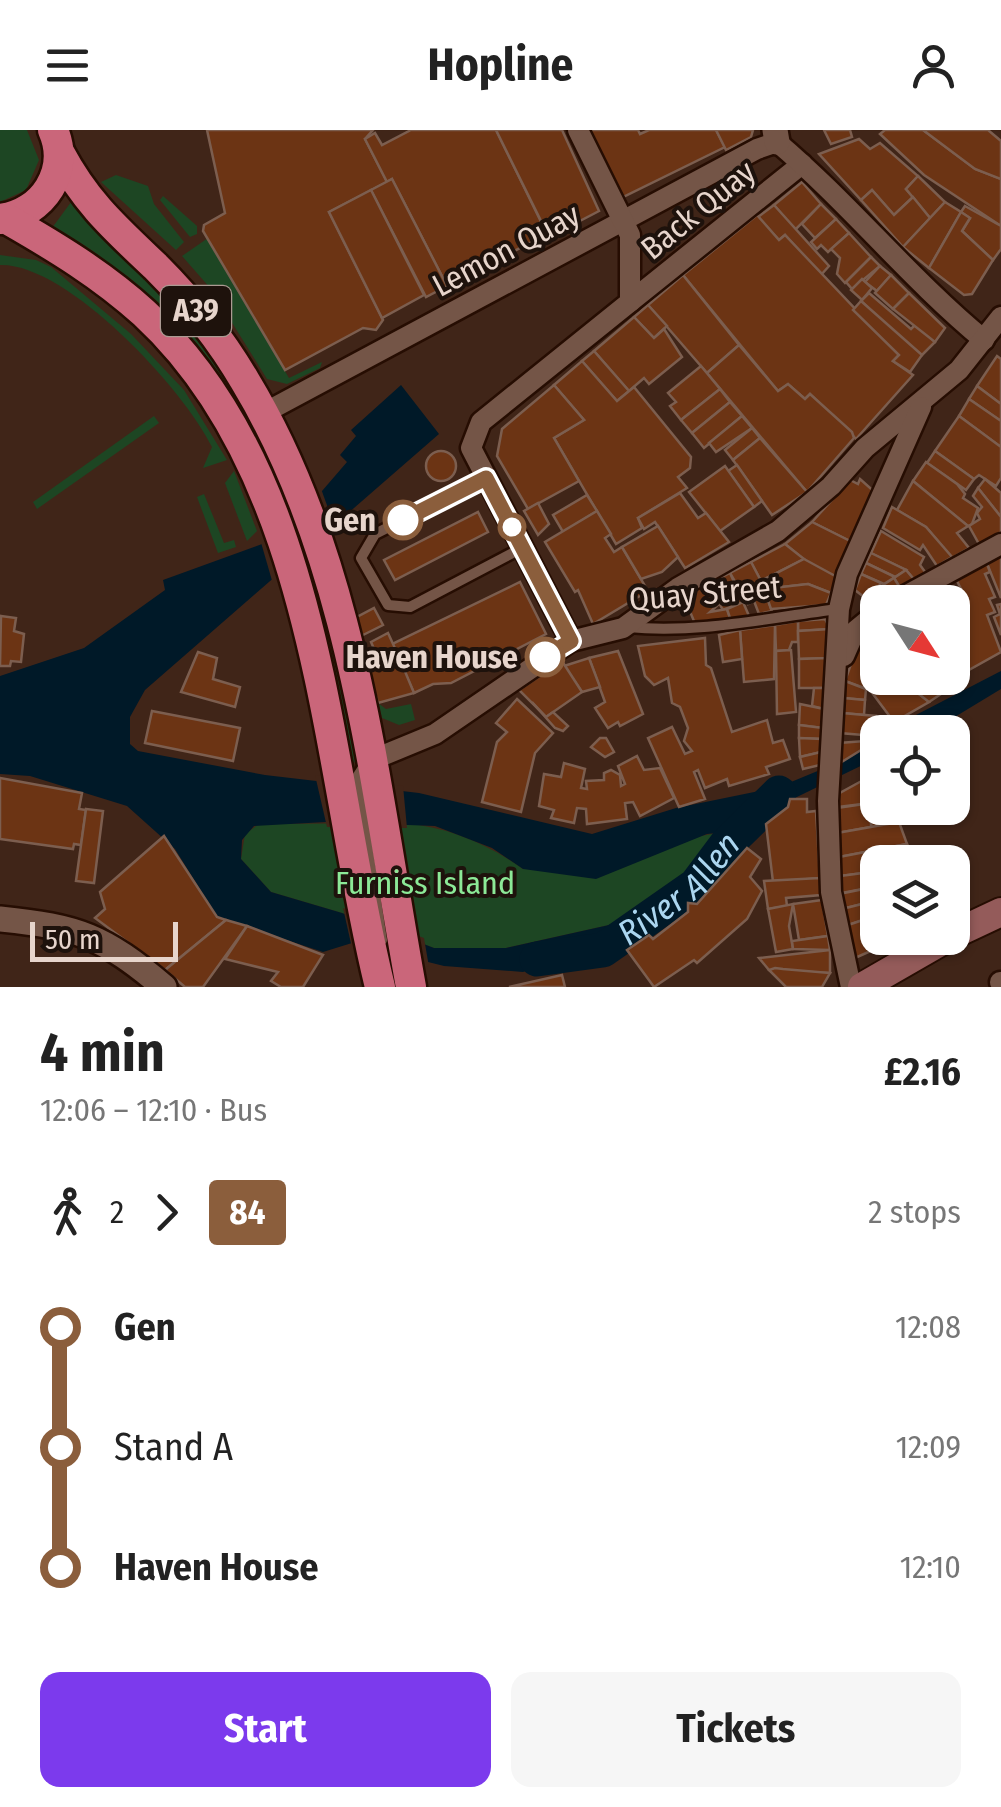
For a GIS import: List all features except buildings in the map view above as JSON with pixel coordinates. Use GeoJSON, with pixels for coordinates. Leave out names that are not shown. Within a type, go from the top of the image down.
{"type":"FeatureCollection","features":[{"type":"Feature","properties":{"kind":"highway","name":"A39"},"geometry":{"type":"LineString","coordinates":[[2,219],[22,214],[46,195],[58,167],[56,141]]}},
{"type":"Feature","properties":{"kind":"highway","name":"A39"},"geometry":{"type":"LineString","coordinates":[[56,141],[89,203],[192,306],[264,414],[300,494],[320,550],[374,767],[411,986]]}},
{"type":"Feature","properties":{"kind":"highway","name":"A39"},"geometry":{"type":"LineString","coordinates":[[2,219],[94,271],[172,343],[231,422],[274,517],[292,574],[379,985]]}},
{"type":"Feature","properties":{"kind":"main road"},"geometry":{"type":"LineString","coordinates":[[970,927],[1001,912]]}},
{"type":"Feature","properties":{"kind":"main road"},"geometry":{"type":"LineString","coordinates":[[862,987],[917,955]]}},
{"type":"Feature","properties":{"kind":"street"},"geometry":{"type":"LineString","coordinates":[[578,130],[626,220]]}},
{"type":"Feature","properties":{"kind":"street"},"geometry":{"type":"LineString","coordinates":[[776,136],[882,247],[984,340]]}},
{"type":"Feature","properties":{"kind":"street","name":"Lemon Quay"},"geometry":{"type":"LineString","coordinates":[[264,414],[776,136]]}},
{"type":"Feature","properties":{"kind":"street","name":"Back Quay"},"geometry":{"type":"LineString","coordinates":[[486,478],[471,448],[478,426],[492,412],[802,164]]}},
{"type":"Feature","properties":{"kind":"street","name":"Back Quay"},"geometry":{"type":"LineString","coordinates":[[626,220],[631,246],[630,302]]}},
{"type":"Feature","properties":{"kind":"street"},"geometry":{"type":"LineString","coordinates":[[626,626],[678,588],[778,531],[831,486],[865,448],[922,405],[1001,317]]}},
{"type":"Feature","properties":{"kind":"street"},"geometry":{"type":"LineString","coordinates":[[851,987],[831,892],[828,801],[839,666],[839,609],[847,574],[922,405]]}},
{"type":"Feature","properties":{"kind":"street"},"geometry":{"type":"LineString","coordinates":[[486,478],[571,641]]}},
{"type":"Feature","properties":{"kind":"street"},"geometry":{"type":"LineString","coordinates":[[925,585],[1001,544]]}},
{"type":"Feature","properties":{"kind":"street","name":"Quay Street"},"geometry":{"type":"LineString","coordinates":[[374,767],[435,734],[571,641],[608,636],[626,626]]}},
{"type":"Feature","properties":{"kind":"street"},"geometry":{"type":"LineString","coordinates":[[839,666],[860,627]]}},
{"type":"Feature","properties":{"kind":"street"},"geometry":{"type":"LineString","coordinates":[[0,919],[92,935],[164,987]]}},
{"type":"Feature","properties":{"kind":"lane"},"geometry":{"type":"LineString","coordinates":[[486,478],[368,541],[361,558],[372,585],[388,605],[410,607],[523,548]]}},
{"type":"Feature","properties":{"kind":"lane","name":"Quay Street"},"geometry":{"type":"LineString","coordinates":[[626,626],[655,632],[692,630],[839,609]]}},
{"type":"Feature","properties":{"kind":"lane"},"geometry":{"type":"LineString","coordinates":[[374,767],[361,767],[357,777],[383,926],[379,985]]}},
{"type":"Feature","properties":{"kind":"green space"},"geometry":{"type":"Polygon","coordinates":[[[0,130],[27,130],[39,160],[26,190],[0,202],[0,130]]]}},
{"type":"Feature","properties":{"kind":"green space"},"geometry":{"type":"Polygon","coordinates":[[[116,175],[148,186],[154,204],[184,242],[176,250],[101,182],[116,175]]]}},
{"type":"Feature","properties":{"kind":"green space"},"geometry":{"type":"Polygon","coordinates":[[[163,196],[197,226],[197,234],[190,237],[160,200],[163,196]]]}},
{"type":"Feature","properties":{"kind":"green space"},"geometry":{"type":"Polygon","coordinates":[[[74,198],[194,327],[253,417],[294,515],[286,522],[220,388],[179,330],[106,261],[52,228],[74,198]]]}},
{"type":"Feature","properties":{"kind":"green space"},"geometry":{"type":"Polygon","coordinates":[[[208,238],[289,378],[322,362],[320,368],[287,384],[267,379],[211,289],[182,256],[208,238]]]}},
{"type":"Feature","properties":{"kind":"green space"},"geometry":{"type":"Polygon","coordinates":[[[0,255],[36,260],[51,267],[131,334],[184,390],[227,460],[203,468],[212,447],[198,422],[121,334],[57,284],[27,270],[0,265],[0,255]]]}},
{"type":"Feature","properties":{"kind":"green space"},"geometry":{"type":"Polygon","coordinates":[[[154,416],[159,423],[37,509],[33,502],[154,416]]]}},
{"type":"Feature","properties":{"kind":"green space"},"geometry":{"type":"Polygon","coordinates":[[[234,471],[257,531],[247,541],[225,483],[234,471]]]}},
{"type":"Feature","properties":{"kind":"green space"},"geometry":{"type":"Polygon","coordinates":[[[204,494],[224,543],[234,540],[236,547],[218,553],[197,497],[204,494]]]}},
{"type":"Feature","properties":{"kind":"green space"},"geometry":{"type":"Polygon","coordinates":[[[307,554],[361,755],[353,764],[299,561],[307,554]]]}},
{"type":"Feature","properties":{"kind":"green space"},"geometry":{"type":"Polygon","coordinates":[[[378,703],[386,709],[411,704],[415,720],[399,725],[382,718],[378,703]]]}},
{"type":"Feature","properties":{"kind":"green space","name":"Furniss Island"},"geometry":{"type":"Polygon","coordinates":[[[403,823],[466,838],[523,869],[728,831],[636,919],[506,948],[434,948],[342,913],[271,892],[241,859],[245,834],[259,824],[403,823]]]}},
{"type":"Feature","properties":{"kind":"water"},"geometry":{"type":"Polygon","coordinates":[[[401,385],[439,434],[145,690],[130,717],[130,744],[138,751],[265,775],[419,793],[592,834],[676,808],[779,787],[820,770],[860,746],[860,766],[729,830],[743,837],[676,899],[622,940],[523,972],[444,966],[352,943],[323,952],[217,917],[175,849],[127,806],[30,776],[0,774],[0,676],[84,648],[165,590],[163,580],[262,544],[322,491],[347,462],[340,455],[356,436],[351,430],[401,385]],[[326,822],[254,826],[242,840],[241,859],[271,892],[342,913],[434,948],[506,948],[636,919],[727,832],[707,834],[596,879],[523,869],[492,848],[435,826],[326,822]]]}},
{"type":"Feature","properties":{"kind":"water"},"geometry":{"type":"Polygon","coordinates":[[[1001,671],[1001,689],[958,715],[916,715],[955,695],[970,695],[970,687],[1001,671]]]}},
{"type":"Feature","properties":{"kind":"pier"},"geometry":{"type":"Polygon","coordinates":[[[320,486],[336,530],[273,584],[260,539],[320,486]]]}},
{"type":"Feature","properties":{"kind":"pier"},"geometry":{"type":"Polygon","coordinates":[[[315,775],[403,786],[407,828],[327,827],[315,775]]]}},
{"type":"Feature","properties":{"kind":"pier"},"geometry":{"type":"Polygon","coordinates":[[[343,908],[424,938],[429,967],[352,948],[343,908]]]}},
{"type":"Feature","properties":{"kind":"waterway","name":"River Allen"},"geometry":{"type":"LineString","coordinates":[[537,959],[603,950],[696,885],[726,845],[779,793]]}},
{"type":"Feature","properties":{"kind":"bus line","name":"84"},"geometry":{"type":"LineString","coordinates":[[403,520],[486,478],[571,641],[545,657]]}},
{"type":"Feature","properties":{"kind":"place","name":"Gen"},"geometry":{"type":"Point","coordinates":[403,520]}},
{"type":"Feature","properties":{"kind":"place","name":"Haven House"},"geometry":{"type":"Point","coordinates":[545,657]}}]}
